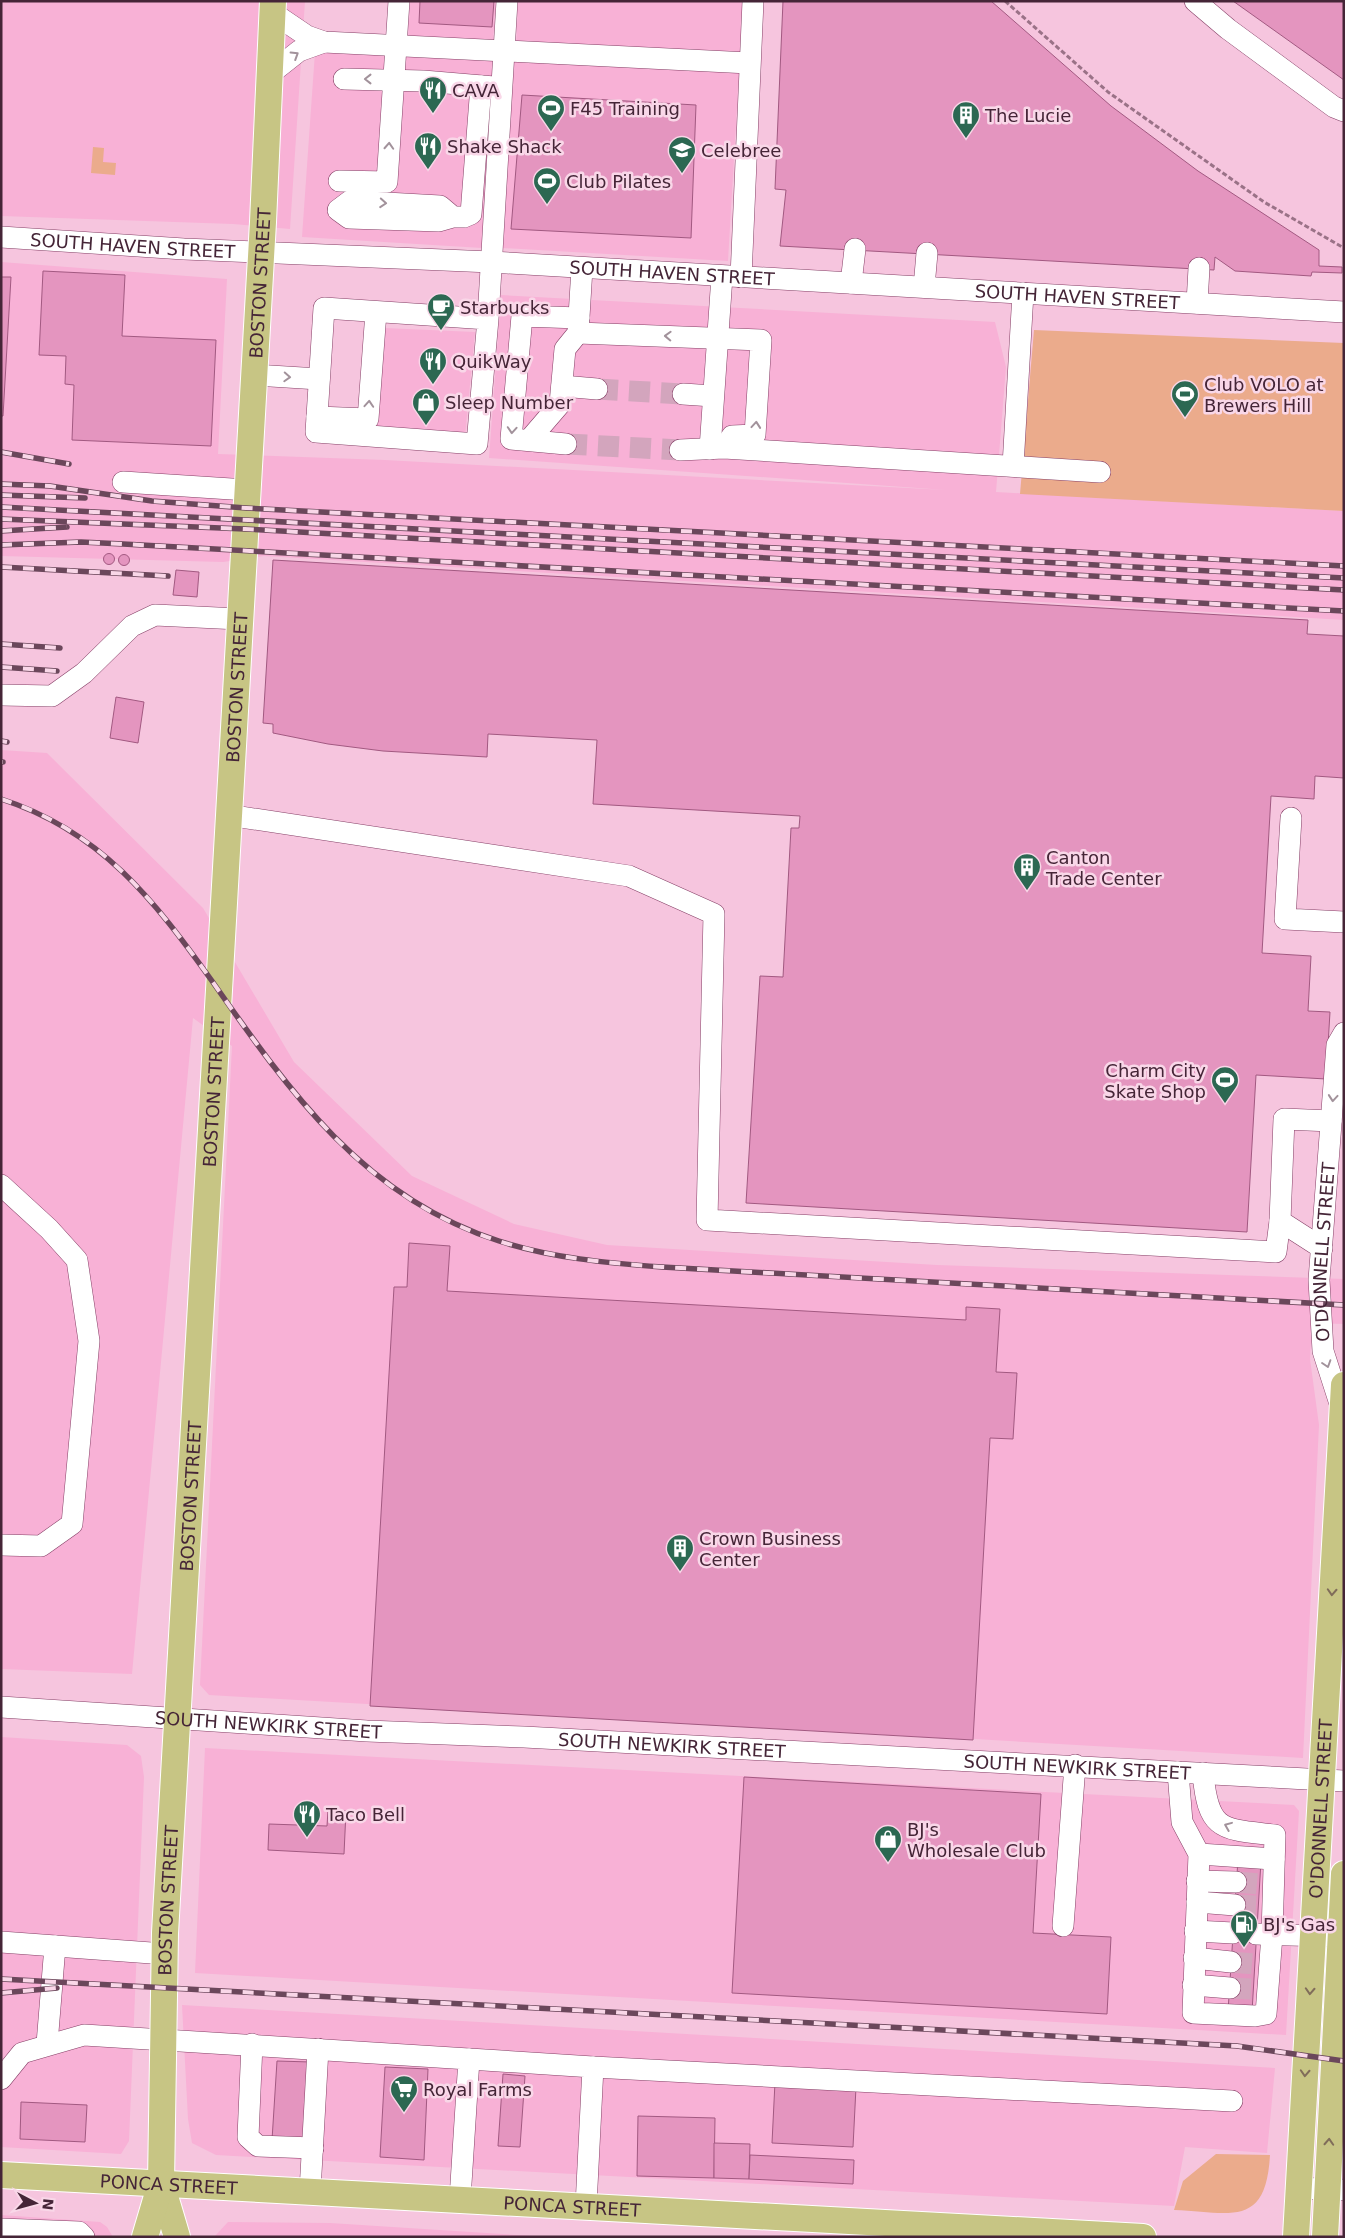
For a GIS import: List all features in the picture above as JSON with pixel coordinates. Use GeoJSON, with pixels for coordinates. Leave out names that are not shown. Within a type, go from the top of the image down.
{"type":"FeatureCollection","features":[{"type":"Feature","properties":{"kind":"main road","name":"BOSTON STREET"},"geometry":{"type":"LineString","coordinates":[[160,2183],[164,1954],[261,252],[270,74],[271,6]]}},
{"type":"Feature","properties":{"kind":"main road","name":"O'DONNELL STREET"},"geometry":{"type":"LineString","coordinates":[[1296,2237],[1315,1887],[1333,1781],[1344,1385]]}},
{"type":"Feature","properties":{"kind":"main road","name":"O'DONNELL STREET"},"geometry":{"type":"LineString","coordinates":[[1325,2237],[1335,2190],[1340,2034],[1340,1936],[1343,1885]]}},
{"type":"Feature","properties":{"kind":"main road","name":"PONCA STREET"},"geometry":{"type":"LineString","coordinates":[[1,2175],[586,2206],[1043,2234],[1143,2237]]}},
{"type":"Feature","properties":{"kind":"main road"},"geometry":{"type":"LineString","coordinates":[[145,2237],[160,2183]]}},
{"type":"Feature","properties":{"kind":"main road"},"geometry":{"type":"LineString","coordinates":[[160,2183],[177,2237]]}},
{"type":"Feature","properties":{"kind":"street"},"geometry":{"type":"LineString","coordinates":[[340,181],[387,182],[398,1]]}},
{"type":"Feature","properties":{"kind":"street"},"geometry":{"type":"LineString","coordinates":[[338,210],[350,201],[440,206],[453,216],[464,217],[471,214],[491,87],[504,52],[507,1]]}},
{"type":"Feature","properties":{"kind":"street"},"geometry":{"type":"LineString","coordinates":[[717,449],[713,396],[717,338],[731,276],[753,1]]}},
{"type":"Feature","properties":{"kind":"street"},"geometry":{"type":"LineString","coordinates":[[1195,1],[1258,51],[1334,107],[1344,111]]}},
{"type":"Feature","properties":{"kind":"street"},"geometry":{"type":"LineString","coordinates":[[271,6],[307,36],[324,42],[749,63]]}},
{"type":"Feature","properties":{"kind":"street"},"geometry":{"type":"LineString","coordinates":[[270,74],[299,51],[324,42]]}},
{"type":"Feature","properties":{"kind":"street"},"geometry":{"type":"LineString","coordinates":[[344,79],[392,80],[491,87]]}},
{"type":"Feature","properties":{"kind":"street"},"geometry":{"type":"LineString","coordinates":[[488,319],[324,308],[316,432],[477,444],[488,319],[491,262],[491,87]]}},
{"type":"Feature","properties":{"kind":"street","name":"SOUTH HAVEN STREET"},"geometry":{"type":"LineString","coordinates":[[1,237],[261,252],[491,262],[1344,312]]}},
{"type":"Feature","properties":{"kind":"street"},"geometry":{"type":"LineString","coordinates":[[851,283],[855,249]]}},
{"type":"Feature","properties":{"kind":"street"},"geometry":{"type":"LineString","coordinates":[[924,287],[927,253]]}},
{"type":"Feature","properties":{"kind":"street"},"geometry":{"type":"LineString","coordinates":[[529,440],[560,404],[565,349],[578,325],[582,268]]}},
{"type":"Feature","properties":{"kind":"street"},"geometry":{"type":"LineString","coordinates":[[1197,303],[1200,268]]}},
{"type":"Feature","properties":{"kind":"street"},"geometry":{"type":"LineString","coordinates":[[1013,466],[1023,293]]}},
{"type":"Feature","properties":{"kind":"street"},"geometry":{"type":"LineString","coordinates":[[317,417],[368,419],[376,312]]}},
{"type":"Feature","properties":{"kind":"street"},"geometry":{"type":"LineString","coordinates":[[566,444],[511,439],[522,316],[578,325],[717,338],[761,340],[755,435],[732,436],[717,449]]}},
{"type":"Feature","properties":{"kind":"street"},"geometry":{"type":"LineString","coordinates":[[254,375],[319,379]]}},
{"type":"Feature","properties":{"kind":"street"},"geometry":{"type":"LineString","coordinates":[[562,386],[597,389]]}},
{"type":"Feature","properties":{"kind":"street"},"geometry":{"type":"LineString","coordinates":[[683,394],[713,396]]}},
{"type":"Feature","properties":{"kind":"street"},"geometry":{"type":"LineString","coordinates":[[680,450],[717,449],[1100,472]]}},
{"type":"Feature","properties":{"kind":"street"},"geometry":{"type":"LineString","coordinates":[[123,482],[247,490]]}},
{"type":"Feature","properties":{"kind":"street"},"geometry":{"type":"LineString","coordinates":[[1,695],[52,696],[84,673],[132,626],[155,615],[239,619]]}},
{"type":"Feature","properties":{"kind":"street"},"geometry":{"type":"LineString","coordinates":[[228,815],[629,876],[714,914],[707,1220],[1276,1252],[1280,1221],[1284,1119],[1331,1122]]}},
{"type":"Feature","properties":{"kind":"street"},"geometry":{"type":"LineString","coordinates":[[1291,818],[1285,919],[1344,922]]}},
{"type":"Feature","properties":{"kind":"street","name":"O'DONNELL STREET"},"geometry":{"type":"LineString","coordinates":[[1342,1041],[1331,1122],[1319,1280],[1323,1351],[1342,1410]]}},
{"type":"Feature","properties":{"kind":"street"},"geometry":{"type":"LineString","coordinates":[[1,1185],[49,1229],[77,1260],[89,1341],[72,1524],[41,1546],[1,1545]]}},
{"type":"Feature","properties":{"kind":"street"},"geometry":{"type":"LineString","coordinates":[[1280,1221],[1322,1248]]}},
{"type":"Feature","properties":{"kind":"street","name":"SOUTH NEWKIRK STREET"},"geometry":{"type":"LineString","coordinates":[[1,1707],[367,1731],[524,1737],[1075,1765],[1333,1781]]}},
{"type":"Feature","properties":{"kind":"street"},"geometry":{"type":"LineString","coordinates":[[1063,1926],[1075,1765]]}},
{"type":"Feature","properties":{"kind":"street"},"geometry":{"type":"LineString","coordinates":[[1178,1772],[1182,1822],[1199,1854],[1193,2013],[1255,2016],[1266,2014],[1261,1990],[1266,1884],[1274,1859],[1275,1835],[1238,1831],[1217,1822],[1208,1809],[1205,1800],[1203,1773]]}},
{"type":"Feature","properties":{"kind":"street"},"geometry":{"type":"LineString","coordinates":[[1199,1854],[1274,1859]]}},
{"type":"Feature","properties":{"kind":"street"},"geometry":{"type":"LineString","coordinates":[[1197,1881],[1236,1882]]}},
{"type":"Feature","properties":{"kind":"street"},"geometry":{"type":"LineString","coordinates":[[1315,1887],[1343,1885]]}},
{"type":"Feature","properties":{"kind":"street"},"geometry":{"type":"LineString","coordinates":[[1196,1902],[1235,1905]]}},
{"type":"Feature","properties":{"kind":"street"},"geometry":{"type":"LineString","coordinates":[[1195,1931],[1233,1934]]}},
{"type":"Feature","properties":{"kind":"street"},"geometry":{"type":"LineString","coordinates":[[1264,1934],[1340,1936]]}},
{"type":"Feature","properties":{"kind":"street"},"geometry":{"type":"LineString","coordinates":[[1,1942],[164,1954]]}},
{"type":"Feature","properties":{"kind":"street"},"geometry":{"type":"LineString","coordinates":[[47,2044],[55,1946]]}},
{"type":"Feature","properties":{"kind":"street"},"geometry":{"type":"LineString","coordinates":[[1194,1958],[1231,1962]]}},
{"type":"Feature","properties":{"kind":"street"},"geometry":{"type":"LineString","coordinates":[[1193,1985],[1230,1988]]}},
{"type":"Feature","properties":{"kind":"street"},"geometry":{"type":"LineString","coordinates":[[1307,2034],[1340,2034]]}},
{"type":"Feature","properties":{"kind":"street"},"geometry":{"type":"LineString","coordinates":[[1,2078],[22,2053],[47,2044],[84,2035],[252,2044],[593,2067],[1232,2101]]}},
{"type":"Feature","properties":{"kind":"street"},"geometry":{"type":"LineString","coordinates":[[252,2044],[248,2137],[258,2146],[313,2148]]}},
{"type":"Feature","properties":{"kind":"street"},"geometry":{"type":"LineString","coordinates":[[310,2191],[318,2049]]}},
{"type":"Feature","properties":{"kind":"street"},"geometry":{"type":"LineString","coordinates":[[460,2199],[469,2059]]}},
{"type":"Feature","properties":{"kind":"street"},"geometry":{"type":"LineString","coordinates":[[586,2206],[593,2067]]}},
{"type":"Feature","properties":{"kind":"street"},"geometry":{"type":"LineString","coordinates":[[1303,2112],[1337,2118]]}},
{"type":"Feature","properties":{"kind":"street"},"geometry":{"type":"LineString","coordinates":[[1298,2188],[1335,2190]]}},
{"type":"Feature","properties":{"kind":"street"},"geometry":{"type":"LineString","coordinates":[[1,2229],[79,2232],[84,2237]]}},
{"type":"Feature","properties":{"kind":"path"},"geometry":{"type":"LineString","coordinates":[[1005,1],[1108,92],[1264,202],[1344,248]]}},
{"type":"Feature","properties":{"kind":"shaded area"},"geometry":{"type":"Polygon","coordinates":[[[1,1],[305,1],[290,229],[233,224],[1,216],[1,1]]]}},
{"type":"Feature","properties":{"kind":"shaded area"},"geometry":{"type":"Polygon","coordinates":[[[410,1],[496,1],[493,41],[408,37],[410,1]]]}},
{"type":"Feature","properties":{"kind":"shaded area"},"geometry":{"type":"Polygon","coordinates":[[[518,1],[743,1],[740,63],[516,49],[518,1]]]}},
{"type":"Feature","properties":{"kind":"shaded area"},"geometry":{"type":"Polygon","coordinates":[[[315,52],[494,61],[482,248],[302,237],[315,52]]]}},
{"type":"Feature","properties":{"kind":"shaded area"},"geometry":{"type":"Polygon","coordinates":[[[514,61],[739,73],[728,261],[503,248],[514,61]]]}},
{"type":"Feature","properties":{"kind":"shaded area"},"geometry":{"type":"Polygon","coordinates":[[[93,147],[104,148],[103,162],[116,163],[115,175],[91,173],[93,147]]]}},
{"type":"Feature","properties":{"kind":"shaded area"},"geometry":{"type":"Polygon","coordinates":[[[1,262],[227,279],[218,454],[385,460],[946,490],[489,458],[501,295],[995,322],[1006,367],[996,492],[1344,511],[1344,620],[264,556],[223,562],[1,556],[1,262]]]}},
{"type":"Feature","properties":{"kind":"shaded area"},"geometry":{"type":"Polygon","coordinates":[[[384,328],[475,332],[465,437],[375,431],[384,328]]]}},
{"type":"Feature","properties":{"kind":"shaded area","name":"Club VOLO at Brewers Hill"},"geometry":{"type":"Polygon","coordinates":[[[1034,330],[1344,343],[1344,511],[1020,494],[1034,330]]]}},
{"type":"Feature","properties":{"kind":"shaded area"},"geometry":{"type":"Polygon","coordinates":[[[1,750],[47,753],[203,908],[294,1062],[412,1176],[514,1224],[607,1245],[937,1265],[1344,1279],[1344,1324],[1312,1323],[1310,1359],[1319,1425],[1303,1758],[209,1695],[200,1685],[232,1046],[193,1018],[132,1674],[1,1669],[1,750]]]}},
{"type":"Feature","properties":{"kind":"shaded area"},"geometry":{"type":"Polygon","coordinates":[[[1,1737],[127,1745],[141,1756],[144,1777],[129,2141],[121,2154],[1,2147],[1,1737]]]}},
{"type":"Feature","properties":{"kind":"shaded area"},"geometry":{"type":"Polygon","coordinates":[[[205,1748],[1294,1805],[1299,1811],[1286,2035],[195,1973],[205,1748]]]}},
{"type":"Feature","properties":{"kind":"shaded area"},"geometry":{"type":"Polygon","coordinates":[[[182,2005],[1275,2068],[1267,2153],[1185,2147],[1174,2206],[216,2155],[192,2143],[188,2119],[182,2005]]]}},
{"type":"Feature","properties":{"kind":"shaded area"},"geometry":{"type":"Polygon","coordinates":[[[1216,2154],[1270,2155],[1267,2179],[1261,2195],[1253,2205],[1242,2211],[1212,2213],[1174,2210],[1183,2181],[1216,2154]]]}},
{"type":"Feature","properties":{"kind":"shaded area"},"geometry":{"type":"Polygon","coordinates":[[[1,2215],[100,2222],[107,2227],[113,2237],[1,2237],[1,2215]]]}},
{"type":"Feature","properties":{"kind":"shaded area"},"geometry":{"type":"Polygon","coordinates":[[[228,2222],[330,2223],[533,2236],[214,2237],[228,2222]]]}},
{"type":"Feature","properties":{"kind":"building"},"geometry":{"type":"Polygon","coordinates":[[[420,1],[494,1],[492,27],[419,23],[420,1]]]}},
{"type":"Feature","properties":{"kind":"building","name":"The Lucie"},"geometry":{"type":"Polygon","coordinates":[[[783,1],[991,1],[1111,106],[1198,171],[1319,250],[1319,266],[1342,267],[1342,273],[1312,272],[1311,276],[1235,271],[1215,257],[1214,270],[780,246],[786,190],[775,189],[783,1]]]}},
{"type":"Feature","properties":{"kind":"building"},"geometry":{"type":"Polygon","coordinates":[[[1233,1],[1344,1],[1344,80],[1233,1]]]}},
{"type":"Feature","properties":{"kind":"building"},"geometry":{"type":"Polygon","coordinates":[[[522,95],[696,105],[691,238],[511,229],[522,95]]]}},
{"type":"Feature","properties":{"kind":"building"},"geometry":{"type":"Polygon","coordinates":[[[43,271],[125,275],[122,336],[216,340],[211,446],[72,440],[74,385],[65,384],[66,356],[39,355],[43,271]]]}},
{"type":"Feature","properties":{"kind":"building"},"geometry":{"type":"Polygon","coordinates":[[[1,277],[11,277],[3,416],[1,416],[1,277]]]}},
{"type":"Feature","properties":{"kind":"building"},"geometry":{"type":"Polygon","coordinates":[[[109,553],[115,559],[109,565],[103,559],[109,553]]]}},
{"type":"Feature","properties":{"kind":"building"},"geometry":{"type":"Polygon","coordinates":[[[124,554],[130,560],[124,566],[118,560],[124,554]]]}},
{"type":"Feature","properties":{"kind":"building","name":"Canton Trade Center"},"geometry":{"type":"Polygon","coordinates":[[[273,560],[1308,620],[1307,634],[1344,636],[1344,778],[1315,776],[1314,799],[1271,796],[1262,953],[1311,956],[1308,1011],[1330,1012],[1326,1079],[1256,1075],[1247,1232],[746,1203],[760,976],[783,977],[791,828],[799,828],[800,816],[593,804],[597,740],[488,734],[487,757],[383,751],[328,744],[273,733],[273,724],[263,723],[273,560]]]}},
{"type":"Feature","properties":{"kind":"building"},"geometry":{"type":"Polygon","coordinates":[[[176,570],[199,572],[197,597],[173,595],[176,570]]]}},
{"type":"Feature","properties":{"kind":"building"},"geometry":{"type":"Polygon","coordinates":[[[116,697],[144,702],[138,743],[110,738],[116,697]]]}},
{"type":"Feature","properties":{"kind":"building","name":"Crown Business Center"},"geometry":{"type":"Polygon","coordinates":[[[409,1243],[450,1246],[447,1291],[966,1320],[966,1307],[1000,1309],[996,1372],[1017,1373],[1013,1439],[990,1438],[973,1740],[370,1706],[394,1287],[407,1287],[409,1243]]]}},
{"type":"Feature","properties":{"kind":"building","name":"BJ's Wholesale Club"},"geometry":{"type":"Polygon","coordinates":[[[744,1777],[1041,1794],[1033,1933],[1111,1937],[1107,2014],[732,1993],[744,1777]]]}},
{"type":"Feature","properties":{"kind":"building","name":"Taco Bell"},"geometry":{"type":"Polygon","coordinates":[[[328,1810],[346,1811],[344,1854],[268,1850],[269,1824],[327,1826],[328,1810]]]}},
{"type":"Feature","properties":{"kind":"building","name":"BJ's Gas"},"geometry":{"type":"Polygon","coordinates":[[[1238,1859],[1261,1861],[1252,2012],[1228,2011],[1238,1859]]]}},
{"type":"Feature","properties":{"kind":"building"},"geometry":{"type":"Polygon","coordinates":[[[277,2061],[311,2062],[306,2142],[272,2140],[277,2061]]]}},
{"type":"Feature","properties":{"kind":"building","name":"Royal Farms"},"geometry":{"type":"Polygon","coordinates":[[[385,2067],[428,2069],[424,2160],[380,2157],[385,2067]]]}},
{"type":"Feature","properties":{"kind":"building","name":"Royal Farms"},"geometry":{"type":"Polygon","coordinates":[[[503,2074],[525,2076],[520,2147],[498,2146],[503,2074]]]}},
{"type":"Feature","properties":{"kind":"building"},"geometry":{"type":"Polygon","coordinates":[[[775,2082],[856,2087],[853,2147],[772,2143],[775,2082]]]}},
{"type":"Feature","properties":{"kind":"building"},"geometry":{"type":"Polygon","coordinates":[[[21,2102],[87,2105],[85,2142],[20,2139],[21,2102]]]}},
{"type":"Feature","properties":{"kind":"building"},"geometry":{"type":"Polygon","coordinates":[[[638,2116],[715,2118],[714,2178],[637,2176],[638,2116]]]}},
{"type":"Feature","properties":{"kind":"building"},"geometry":{"type":"Polygon","coordinates":[[[714,2143],[750,2144],[749,2179],[714,2178],[714,2143]]]}},
{"type":"Feature","properties":{"kind":"building"},"geometry":{"type":"Polygon","coordinates":[[[750,2155],[854,2160],[853,2184],[749,2179],[750,2155]]]}},
{"type":"Feature","properties":{"kind":"tunnel"},"geometry":{"type":"LineString","coordinates":[[597,389],[683,394]]}},
{"type":"Feature","properties":{"kind":"tunnel"},"geometry":{"type":"LineString","coordinates":[[566,444],[680,450]]}},
{"type":"Feature","properties":{"kind":"tunnel"},"geometry":{"type":"LineString","coordinates":[[1236,1882],[1259,1884]]}},
{"type":"Feature","properties":{"kind":"tunnel"},"geometry":{"type":"LineString","coordinates":[[1235,1905],[1258,1906]]}},
{"type":"Feature","properties":{"kind":"tunnel"},"geometry":{"type":"LineString","coordinates":[[1231,1962],[1255,1964]]}},
{"type":"Feature","properties":{"kind":"tunnel"},"geometry":{"type":"LineString","coordinates":[[1230,1988],[1253,1989]]}},
{"type":"Feature","properties":{"kind":"railway"},"geometry":{"type":"LineString","coordinates":[[1,452],[69,464]]}},
{"type":"Feature","properties":{"kind":"railway"},"geometry":{"type":"LineString","coordinates":[[1,484],[50,486],[152,501],[246,508],[1344,566]]}},
{"type":"Feature","properties":{"kind":"railway"},"geometry":{"type":"LineString","coordinates":[[1,495],[85,498]]}},
{"type":"Feature","properties":{"kind":"railway"},"geometry":{"type":"LineString","coordinates":[[1,507],[1344,578]]}},
{"type":"Feature","properties":{"kind":"railway"},"geometry":{"type":"LineString","coordinates":[[1,519],[245,529],[1344,590]]}},
{"type":"Feature","properties":{"kind":"railway"},"geometry":{"type":"LineString","coordinates":[[1,531],[67,527]]}},
{"type":"Feature","properties":{"kind":"railway"},"geometry":{"type":"LineString","coordinates":[[1,545],[81,542],[123,544],[1344,611]]}},
{"type":"Feature","properties":{"kind":"railway"},"geometry":{"type":"LineString","coordinates":[[1,567],[168,576]]}},
{"type":"Feature","properties":{"kind":"railway"},"geometry":{"type":"LineString","coordinates":[[1,644],[60,648]]}},
{"type":"Feature","properties":{"kind":"railway"},"geometry":{"type":"LineString","coordinates":[[1,667],[57,671]]}},
{"type":"Feature","properties":{"kind":"railway"},"geometry":{"type":"LineString","coordinates":[[1,741],[7,742]]}},
{"type":"Feature","properties":{"kind":"railway"},"geometry":{"type":"LineString","coordinates":[[1,799],[36,813],[68,830],[96,849],[146,896],[169,923],[270,1062],[301,1100],[334,1136],[369,1169],[408,1198],[451,1222],[499,1241],[559,1256],[662,1267],[1344,1305]]}},
{"type":"Feature","properties":{"kind":"railway"},"geometry":{"type":"LineString","coordinates":[[1,1979],[1237,2046],[1344,2061]]}},
{"type":"Feature","properties":{"kind":"railway"},"geometry":{"type":"LineString","coordinates":[[1,1993],[57,1988]]}},
{"type":"Feature","properties":{"kind":"place","name":"CAVA"},"geometry":{"type":"Point","coordinates":[433,114]}},
{"type":"Feature","properties":{"kind":"place","name":"F45 Training"},"geometry":{"type":"Point","coordinates":[551,132]}},
{"type":"Feature","properties":{"kind":"place","name":"The Lucie"},"geometry":{"type":"Point","coordinates":[966,139]}},
{"type":"Feature","properties":{"kind":"place","name":"Shake Shack"},"geometry":{"type":"Point","coordinates":[428,170]}},
{"type":"Feature","properties":{"kind":"place","name":"Celebree"},"geometry":{"type":"Point","coordinates":[682,174]}},
{"type":"Feature","properties":{"kind":"place","name":"Club Pilates"},"geometry":{"type":"Point","coordinates":[547,205]}},
{"type":"Feature","properties":{"kind":"place","name":"Starbucks"},"geometry":{"type":"Point","coordinates":[441,331]}},
{"type":"Feature","properties":{"kind":"place","name":"QuikWay"},"geometry":{"type":"Point","coordinates":[433,385]}},
{"type":"Feature","properties":{"kind":"place","name":"Club VOLO at Brewers Hill"},"geometry":{"type":"Point","coordinates":[1185,418]}},
{"type":"Feature","properties":{"kind":"place","name":"Sleep Number"},"geometry":{"type":"Point","coordinates":[426,426]}},
{"type":"Feature","properties":{"kind":"place","name":"Canton Trade Center"},"geometry":{"type":"Point","coordinates":[1027,891]}},
{"type":"Feature","properties":{"kind":"place","name":"Charm City Skate Shop"},"geometry":{"type":"Point","coordinates":[1225,1104]}},
{"type":"Feature","properties":{"kind":"place","name":"Crown Business Center"},"geometry":{"type":"Point","coordinates":[680,1572]}},
{"type":"Feature","properties":{"kind":"place","name":"Taco Bell"},"geometry":{"type":"Point","coordinates":[307,1838]}},
{"type":"Feature","properties":{"kind":"place","name":"BJ's Wholesale Club"},"geometry":{"type":"Point","coordinates":[888,1863]}},
{"type":"Feature","properties":{"kind":"place","name":"BJ's Gas"},"geometry":{"type":"Point","coordinates":[1244,1948]}},
{"type":"Feature","properties":{"kind":"place","name":"Royal Farms"},"geometry":{"type":"Point","coordinates":[404,2113]}}]}
